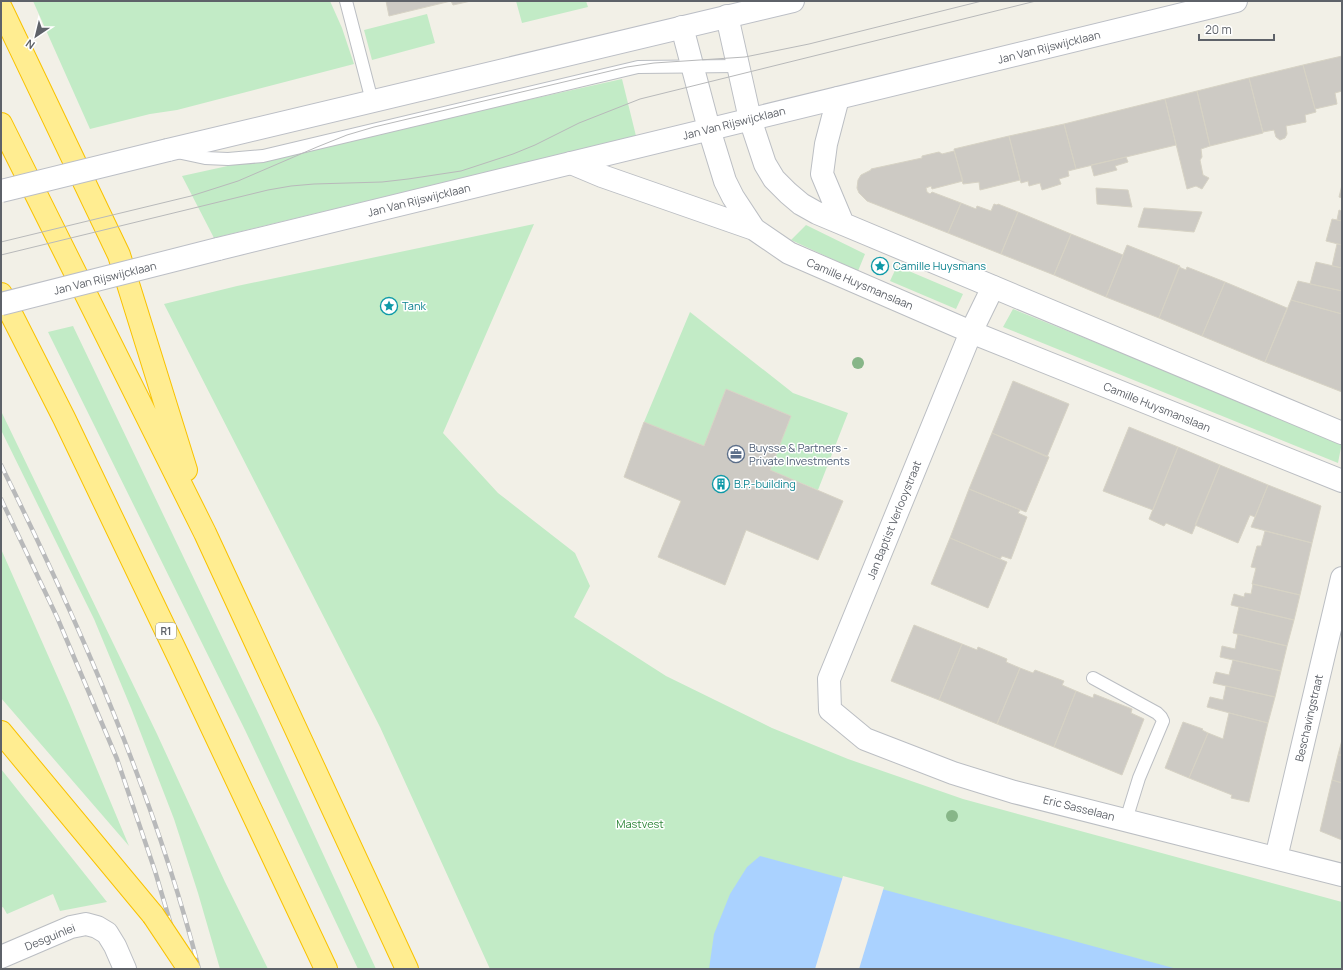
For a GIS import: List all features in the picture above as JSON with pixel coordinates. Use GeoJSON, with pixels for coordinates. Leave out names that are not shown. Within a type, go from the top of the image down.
{"type":"FeatureCollection","features":[{"type":"Feature","properties":{"kind":"highway"},"geometry":{"type":"LineString","coordinates":[[1,8],[119,255],[205,533]]}},
{"type":"Feature","properties":{"kind":"highway"},"geometry":{"type":"LineString","coordinates":[[1,124],[205,533],[407,969]]}},
{"type":"Feature","properties":{"kind":"highway","name":"R1"},"geometry":{"type":"LineString","coordinates":[[1,294],[84,461],[326,969]]}},
{"type":"Feature","properties":{"kind":"highway"},"geometry":{"type":"LineString","coordinates":[[1,732],[152,915],[189,969]]}},
{"type":"Feature","properties":{"kind":"street"},"geometry":{"type":"LineString","coordinates":[[1,191],[793,1]]}},
{"type":"Feature","properties":{"kind":"street","name":"Jan Van Rijswijcklaan"},"geometry":{"type":"LineString","coordinates":[[1,304],[218,249],[1236,1]]}},
{"type":"Feature","properties":{"kind":"street"},"geometry":{"type":"LineString","coordinates":[[727,16],[750,119],[761,155],[774,179],[801,204],[817,213],[1342,433]]}},
{"type":"Feature","properties":{"kind":"street","name":"Camille Huysmanslaan"},"geometry":{"type":"LineString","coordinates":[[682,27],[709,129],[725,181],[733,197],[754,229]]}},
{"type":"Feature","properties":{"kind":"street"},"geometry":{"type":"LineString","coordinates":[[838,98],[826,144],[822,174],[843,224]]}},
{"type":"Feature","properties":{"kind":"street","name":"Camille Huysmanslaan"},"geometry":{"type":"LineString","coordinates":[[571,163],[602,176],[754,229],[789,253],[971,332],[1342,481]]}},
{"type":"Feature","properties":{"kind":"street"},"geometry":{"type":"LineString","coordinates":[[971,332],[993,286]]}},
{"type":"Feature","properties":{"kind":"street","name":"Jan Baptist Verlooystraat"},"geometry":{"type":"LineString","coordinates":[[830,710],[829,679],[971,332]]}},
{"type":"Feature","properties":{"kind":"street","name":"Beschavingstraat"},"geometry":{"type":"LineString","coordinates":[[1276,858],[1342,578]]}},
{"type":"Feature","properties":{"kind":"street","name":"Eric Sasselaan"},"geometry":{"type":"LineString","coordinates":[[830,710],[865,739],[952,773],[1014,792],[1342,875]]}},
{"type":"Feature","properties":{"kind":"street","name":"Desguinlei"},"geometry":{"type":"LineString","coordinates":[[1,957],[72,928],[86,924],[97,927],[107,933],[115,946],[125,969]]}},
{"type":"Feature","properties":{"kind":"lane"},"geometry":{"type":"LineString","coordinates":[[346,1],[372,101]]}},
{"type":"Feature","properties":{"kind":"lane"},"geometry":{"type":"LineString","coordinates":[[168,150],[205,158],[228,159],[263,156],[638,66],[738,66]]}},
{"type":"Feature","properties":{"kind":"lane"},"geometry":{"type":"LineString","coordinates":[[1094,678],[1157,713],[1162,717],[1163,721],[1139,778],[1126,820]]}},
{"type":"Feature","properties":{"kind":"green space"},"geometry":{"type":"Polygon","coordinates":[[[33,1],[330,1],[342,28],[354,64],[177,110],[150,114],[90,129],[33,1]]]}},
{"type":"Feature","properties":{"kind":"green space"},"geometry":{"type":"Polygon","coordinates":[[[516,1],[586,1],[588,7],[522,23],[516,1]]]}},
{"type":"Feature","properties":{"kind":"green space"},"geometry":{"type":"Polygon","coordinates":[[[427,14],[435,43],[372,60],[364,30],[427,14]]]}},
{"type":"Feature","properties":{"kind":"green space"},"geometry":{"type":"Polygon","coordinates":[[[622,79],[636,136],[214,238],[182,176],[622,79]]]}},
{"type":"Feature","properties":{"kind":"green space","name":"Mastvest"},"geometry":{"type":"Polygon","coordinates":[[[534,224],[443,433],[498,493],[575,553],[590,586],[574,617],[666,676],[772,728],[848,759],[963,799],[1342,902],[1342,969],[490,969],[380,727],[164,304],[237,286],[534,224]]]}},
{"type":"Feature","properties":{"kind":"green space"},"geometry":{"type":"Polygon","coordinates":[[[806,225],[865,254],[858,271],[791,240],[806,225]]]}},
{"type":"Feature","properties":{"kind":"green space"},"geometry":{"type":"Polygon","coordinates":[[[897,266],[963,294],[956,309],[890,281],[897,266]]]}},
{"type":"Feature","properties":{"kind":"green space"},"geometry":{"type":"Polygon","coordinates":[[[1013,309],[1342,442],[1338,463],[1003,327],[1013,309]]]}},
{"type":"Feature","properties":{"kind":"green space"},"geometry":{"type":"Polygon","coordinates":[[[690,312],[793,393],[848,413],[818,490],[770,470],[791,416],[726,389],[704,446],[644,422],[690,312]]]}},
{"type":"Feature","properties":{"kind":"green space"},"geometry":{"type":"Polygon","coordinates":[[[73,326],[261,719],[376,969],[358,969],[245,730],[48,332],[73,326]]]}},
{"type":"Feature","properties":{"kind":"green space"},"geometry":{"type":"Polygon","coordinates":[[[1,411],[157,734],[225,882],[268,969],[220,969],[198,893],[174,819],[131,708],[94,619],[1,430],[1,411]]]}},
{"type":"Feature","properties":{"kind":"green space"},"geometry":{"type":"Polygon","coordinates":[[[1,549],[70,705],[129,846],[1,698],[1,549]]]}},
{"type":"Feature","properties":{"kind":"green space"},"geometry":{"type":"Polygon","coordinates":[[[1,769],[107,902],[60,911],[53,894],[7,914],[3,907],[1,908],[1,769]]]}},
{"type":"Feature","properties":{"kind":"water"},"geometry":{"type":"Polygon","coordinates":[[[760,856],[1177,969],[709,969],[714,934],[730,894],[747,867],[760,856]]]}},
{"type":"Feature","properties":{"kind":"pier"},"geometry":{"type":"Polygon","coordinates":[[[843,876],[884,887],[859,969],[815,969],[843,876]]]}},
{"type":"Feature","properties":{"kind":"building"},"geometry":{"type":"Polygon","coordinates":[[[386,1],[451,1],[389,16],[386,1]]]}},
{"type":"Feature","properties":{"kind":"building"},"geometry":{"type":"Polygon","coordinates":[[[451,1],[471,1],[453,5],[451,1]]]}},
{"type":"Feature","properties":{"kind":"building"},"geometry":{"type":"Polygon","coordinates":[[[1342,56],[1342,91],[1335,93],[1337,104],[1315,109],[1303,65],[1342,56]]]}},
{"type":"Feature","properties":{"kind":"building"},"geometry":{"type":"Polygon","coordinates":[[[1303,65],[1316,112],[1305,115],[1306,122],[1286,126],[1287,134],[1285,138],[1280,140],[1276,137],[1274,130],[1263,132],[1249,78],[1303,65]]]}},
{"type":"Feature","properties":{"kind":"building"},"geometry":{"type":"Polygon","coordinates":[[[1249,78],[1263,133],[1210,146],[1197,91],[1249,78]]]}},
{"type":"Feature","properties":{"kind":"building"},"geometry":{"type":"Polygon","coordinates":[[[1197,91],[1210,146],[1201,149],[1202,157],[1200,160],[1203,175],[1209,178],[1202,189],[1196,186],[1187,189],[1165,99],[1197,91]]]}},
{"type":"Feature","properties":{"kind":"building"},"geometry":{"type":"Polygon","coordinates":[[[1165,99],[1176,145],[1076,169],[1064,124],[1165,99]]]}},
{"type":"Feature","properties":{"kind":"building"},"geometry":{"type":"Polygon","coordinates":[[[1064,124],[1076,169],[1068,171],[1069,176],[1059,179],[1061,184],[1042,190],[1040,183],[1029,186],[1028,181],[1021,183],[1009,136],[1064,124]]]}},
{"type":"Feature","properties":{"kind":"building"},"geometry":{"type":"Polygon","coordinates":[[[1009,136],[1020,180],[980,190],[979,182],[963,184],[954,149],[1009,136]]]}},
{"type":"Feature","properties":{"kind":"building"},"geometry":{"type":"Polygon","coordinates":[[[954,151],[963,181],[932,189],[931,186],[926,188],[927,192],[930,194],[932,192],[961,203],[948,233],[867,201],[859,193],[857,188],[858,180],[861,175],[871,169],[922,158],[922,156],[939,152],[942,154],[954,151]]]}},
{"type":"Feature","properties":{"kind":"building"},"geometry":{"type":"Polygon","coordinates":[[[1126,157],[1128,162],[1115,166],[1117,170],[1094,176],[1091,165],[1126,157]]]}},
{"type":"Feature","properties":{"kind":"building"},"geometry":{"type":"Polygon","coordinates":[[[1342,185],[1342,198],[1339,197],[1342,185]]]}},
{"type":"Feature","properties":{"kind":"building"},"geometry":{"type":"Polygon","coordinates":[[[1096,188],[1128,190],[1132,207],[1097,204],[1096,188]]]}},
{"type":"Feature","properties":{"kind":"building"},"geometry":{"type":"Polygon","coordinates":[[[961,203],[976,209],[977,206],[991,211],[994,204],[998,204],[1018,212],[1001,254],[948,233],[961,203]]]}},
{"type":"Feature","properties":{"kind":"building"},"geometry":{"type":"Polygon","coordinates":[[[1144,208],[1202,212],[1194,232],[1138,227],[1144,208]]]}},
{"type":"Feature","properties":{"kind":"building"},"geometry":{"type":"Polygon","coordinates":[[[1339,210],[1342,211],[1342,221],[1337,220],[1339,210]]]}},
{"type":"Feature","properties":{"kind":"building"},"geometry":{"type":"Polygon","coordinates":[[[1018,212],[1071,234],[1054,275],[1001,254],[1018,212]]]}},
{"type":"Feature","properties":{"kind":"building"},"geometry":{"type":"Polygon","coordinates":[[[1332,219],[1342,221],[1342,245],[1326,241],[1332,219]]]}},
{"type":"Feature","properties":{"kind":"building"},"geometry":{"type":"Polygon","coordinates":[[[1071,234],[1123,255],[1106,297],[1054,275],[1071,234]]]}},
{"type":"Feature","properties":{"kind":"building"},"geometry":{"type":"Polygon","coordinates":[[[1337,244],[1342,245],[1342,268],[1332,266],[1337,244]]]}},
{"type":"Feature","properties":{"kind":"building"},"geometry":{"type":"Polygon","coordinates":[[[1127,245],[1180,266],[1159,318],[1106,297],[1127,245]]]}},
{"type":"Feature","properties":{"kind":"building"},"geometry":{"type":"Polygon","coordinates":[[[1316,262],[1342,268],[1342,291],[1310,284],[1316,262]]]}},
{"type":"Feature","properties":{"kind":"building"},"geometry":{"type":"Polygon","coordinates":[[[1179,267],[1186,270],[1187,267],[1225,282],[1202,336],[1159,318],[1179,267]]]}},
{"type":"Feature","properties":{"kind":"building"},"geometry":{"type":"Polygon","coordinates":[[[1298,281],[1342,291],[1342,314],[1291,300],[1298,281]]]}},
{"type":"Feature","properties":{"kind":"building"},"geometry":{"type":"Polygon","coordinates":[[[1225,282],[1287,308],[1265,362],[1202,336],[1225,282]]]}},
{"type":"Feature","properties":{"kind":"building"},"geometry":{"type":"Polygon","coordinates":[[[1291,300],[1342,314],[1342,392],[1265,362],[1291,300]]]}},
{"type":"Feature","properties":{"kind":"building"},"geometry":{"type":"Polygon","coordinates":[[[1013,381],[1069,404],[1047,457],[992,433],[1013,381]]]}},
{"type":"Feature","properties":{"kind":"building","name":"B.P.-building"},"geometry":{"type":"Polygon","coordinates":[[[726,389],[791,416],[770,470],[843,501],[818,560],[746,530],[725,585],[658,557],[681,501],[624,477],[644,422],[704,446],[726,389]]]}},
{"type":"Feature","properties":{"kind":"building"},"geometry":{"type":"Polygon","coordinates":[[[1129,427],[1178,447],[1153,510],[1103,491],[1129,427]]]}},
{"type":"Feature","properties":{"kind":"building"},"geometry":{"type":"Polygon","coordinates":[[[992,433],[1049,457],[1026,512],[969,489],[992,433]]]}},
{"type":"Feature","properties":{"kind":"building"},"geometry":{"type":"Polygon","coordinates":[[[1178,447],[1220,465],[1192,534],[1166,523],[1164,526],[1149,519],[1178,447]]]}},
{"type":"Feature","properties":{"kind":"building"},"geometry":{"type":"Polygon","coordinates":[[[1220,465],[1268,485],[1255,517],[1250,515],[1238,543],[1195,525],[1220,465]]]}},
{"type":"Feature","properties":{"kind":"building"},"geometry":{"type":"Polygon","coordinates":[[[1268,485],[1321,506],[1312,543],[1251,527],[1268,485]]]}},
{"type":"Feature","properties":{"kind":"building"},"geometry":{"type":"Polygon","coordinates":[[[969,489],[1020,510],[1018,513],[1027,517],[1011,559],[1002,556],[1000,559],[950,538],[969,489]]]}},
{"type":"Feature","properties":{"kind":"building"},"geometry":{"type":"Polygon","coordinates":[[[1265,531],[1312,543],[1300,595],[1252,584],[1256,568],[1251,567],[1257,546],[1261,546],[1265,531]]]}},
{"type":"Feature","properties":{"kind":"building"},"geometry":{"type":"Polygon","coordinates":[[[950,538],[1007,562],[988,608],[931,584],[950,538]]]}},
{"type":"Feature","properties":{"kind":"building"},"geometry":{"type":"Polygon","coordinates":[[[1253,584],[1300,595],[1294,620],[1231,605],[1234,594],[1244,597],[1245,593],[1251,594],[1253,584]]]}},
{"type":"Feature","properties":{"kind":"building"},"geometry":{"type":"Polygon","coordinates":[[[1239,607],[1294,620],[1287,646],[1233,633],[1239,607]]]}},
{"type":"Feature","properties":{"kind":"building"},"geometry":{"type":"Polygon","coordinates":[[[914,625],[962,644],[939,700],[891,681],[914,625]]]}},
{"type":"Feature","properties":{"kind":"building"},"geometry":{"type":"Polygon","coordinates":[[[1238,634],[1287,646],[1281,671],[1220,657],[1222,646],[1235,649],[1238,634]]]}},
{"type":"Feature","properties":{"kind":"building"},"geometry":{"type":"Polygon","coordinates":[[[962,644],[977,650],[978,647],[1007,659],[1006,662],[1020,668],[997,724],[939,700],[962,644]]]}},
{"type":"Feature","properties":{"kind":"building"},"geometry":{"type":"Polygon","coordinates":[[[1233,660],[1281,671],[1275,697],[1213,683],[1216,672],[1229,675],[1233,660]]]}},
{"type":"Feature","properties":{"kind":"building"},"geometry":{"type":"Polygon","coordinates":[[[1020,668],[1033,673],[1035,670],[1064,681],[1062,685],[1076,691],[1054,747],[997,724],[1020,668]]]}},
{"type":"Feature","properties":{"kind":"building"},"geometry":{"type":"Polygon","coordinates":[[[1226,686],[1275,697],[1268,723],[1207,707],[1210,697],[1223,700],[1226,686]]]}},
{"type":"Feature","properties":{"kind":"building"},"geometry":{"type":"Polygon","coordinates":[[[1076,691],[1093,698],[1094,694],[1132,709],[1131,713],[1144,719],[1122,775],[1054,747],[1076,691]]]}},
{"type":"Feature","properties":{"kind":"building"},"geometry":{"type":"Polygon","coordinates":[[[1229,713],[1268,723],[1249,802],[1231,798],[1232,795],[1189,778],[1208,733],[1223,739],[1229,713]]]}},
{"type":"Feature","properties":{"kind":"building"},"geometry":{"type":"Polygon","coordinates":[[[1183,722],[1203,729],[1202,730],[1208,733],[1189,778],[1165,768],[1183,722]]]}},
{"type":"Feature","properties":{"kind":"building"},"geometry":{"type":"Polygon","coordinates":[[[1342,740],[1342,755],[1338,755],[1342,740]]]}},
{"type":"Feature","properties":{"kind":"building"},"geometry":{"type":"Polygon","coordinates":[[[1338,755],[1342,755],[1342,783],[1332,780],[1338,755]]]}},
{"type":"Feature","properties":{"kind":"building"},"geometry":{"type":"Polygon","coordinates":[[[1332,780],[1342,783],[1342,840],[1320,831],[1332,780]]]}},
{"type":"Feature","properties":{"kind":"tram line"},"geometry":{"type":"LineString","coordinates":[[1,242],[191,196],[238,181],[347,135],[374,127],[627,67],[654,63],[745,57],[809,44],[982,1]]}},
{"type":"Feature","properties":{"kind":"tram line"},"geometry":{"type":"LineString","coordinates":[[1,255],[268,190],[314,184],[382,182],[461,171],[513,154],[535,145],[579,123],[640,99],[1036,1]]}},
{"type":"Feature","properties":{"kind":"railway"},"geometry":{"type":"LineString","coordinates":[[1,465],[31,526],[87,650],[138,775],[181,904],[199,969]]}},
{"type":"Feature","properties":{"kind":"railway"},"geometry":{"type":"LineString","coordinates":[[1,499],[57,617],[117,759],[155,871],[184,969]]}},
{"type":"Feature","properties":{"kind":"place","name":"Camille Huysmans"},"geometry":{"type":"Point","coordinates":[880,266]}},
{"type":"Feature","properties":{"kind":"place","name":"Tank"},"geometry":{"type":"Point","coordinates":[389,306]}},
{"type":"Feature","properties":{"kind":"place","name":"Buysse & Partners - Private Investments"},"geometry":{"type":"Point","coordinates":[736,454]}},
{"type":"Feature","properties":{"kind":"place","name":"B.P.-building"},"geometry":{"type":"Point","coordinates":[721,484]}}]}
